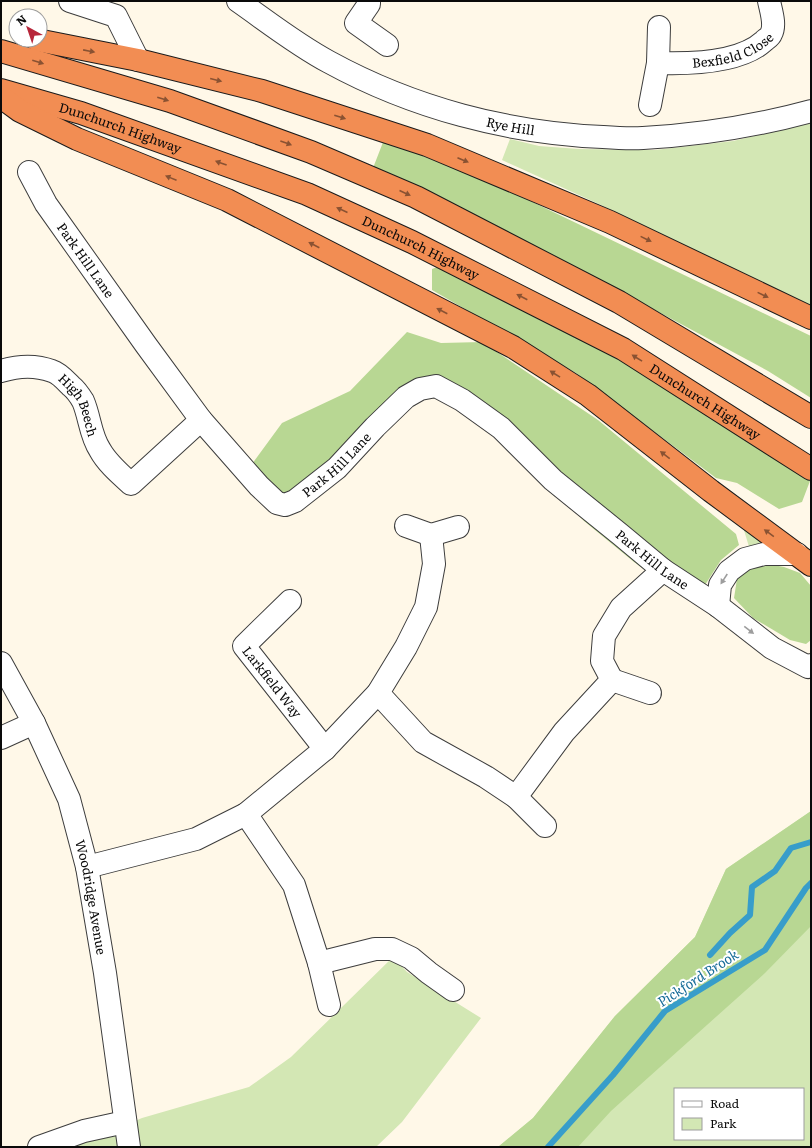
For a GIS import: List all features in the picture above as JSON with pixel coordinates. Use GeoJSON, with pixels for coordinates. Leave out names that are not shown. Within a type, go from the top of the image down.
{"type":"FeatureCollection","features":[{"type":"Feature","properties":{"kind":"highway"},"geometry":{"type":"LineString","coordinates":[[48,42],[138,60],[262,91],[427,145],[610,222],[811,318]]}},
{"type":"Feature","properties":{"kind":"highway"},"geometry":{"type":"LineString","coordinates":[[1,51],[170,101],[311,152],[416,197],[619,302],[811,417]]}},
{"type":"Feature","properties":{"kind":"highway","name":"Dunchurch Highway"},"geometry":{"type":"LineString","coordinates":[[1,90],[81,113],[306,194],[412,242],[623,349],[805,465]]}},
{"type":"Feature","properties":{"kind":"highway"},"geometry":{"type":"LineString","coordinates":[[1,97],[20,111],[77,139],[227,200],[513,347],[588,395],[711,491],[804,560]]}},
{"type":"Feature","properties":{"kind":"street"},"geometry":{"type":"LineString","coordinates":[[70,1],[116,16],[138,60]]}},
{"type":"Feature","properties":{"kind":"street","name":"Rye Hill"},"geometry":{"type":"LineString","coordinates":[[238,1],[278,30],[328,62],[366,81],[423,104],[499,125],[570,136],[642,139],[712,132],[811,112]]}},
{"type":"Feature","properties":{"kind":"street"},"geometry":{"type":"LineString","coordinates":[[370,1],[356,22],[387,45]]}},
{"type":"Feature","properties":{"kind":"street","name":"Bexfield Close"},"geometry":{"type":"LineString","coordinates":[[658,63],[683,64],[715,60],[743,53],[759,45],[771,34],[773,21],[769,1]]}},
{"type":"Feature","properties":{"kind":"street"},"geometry":{"type":"LineString","coordinates":[[650,105],[658,63],[659,27]]}},
{"type":"Feature","properties":{"kind":"street","name":"Park Hill Lane"},"geometry":{"type":"LineString","coordinates":[[29,172],[50,210],[141,339],[201,420],[268,495],[277,503],[285,505],[295,501],[337,468],[375,427],[406,397],[420,388],[436,386],[462,400],[501,428],[553,480],[662,570],[718,606],[772,648],[808,667],[811,665]]}},
{"type":"Feature","properties":{"kind":"street","name":"High Beech"},"geometry":{"type":"LineString","coordinates":[[1,371],[13,368],[33,367],[54,371],[67,382],[82,400],[92,436],[100,451],[119,473],[131,484],[201,420]]}},
{"type":"Feature","properties":{"kind":"street"},"geometry":{"type":"LineString","coordinates":[[406,526],[431,535],[458,526]]}},
{"type":"Feature","properties":{"kind":"street"},"geometry":{"type":"LineString","coordinates":[[87,867],[196,839],[246,814],[325,749],[378,693],[406,647],[426,606],[434,564],[431,535]]}},
{"type":"Feature","properties":{"kind":"street"},"geometry":{"type":"LineString","coordinates":[[718,606],[720,585],[729,571],[744,559],[764,554],[804,560]]}},
{"type":"Feature","properties":{"kind":"street"},"geometry":{"type":"LineString","coordinates":[[650,693],[612,680],[602,661],[604,636],[621,608],[662,570]]}},
{"type":"Feature","properties":{"kind":"street","name":"Larkfield Way"},"geometry":{"type":"LineString","coordinates":[[290,601],[244,646],[325,749]]}},
{"type":"Feature","properties":{"kind":"street","name":"Woodridge Avenue"},"geometry":{"type":"LineString","coordinates":[[1,663],[34,723],[69,799],[87,867],[105,973],[129,1147]]}},
{"type":"Feature","properties":{"kind":"street"},"geometry":{"type":"LineString","coordinates":[[516,797],[564,732],[612,680]]}},
{"type":"Feature","properties":{"kind":"street"},"geometry":{"type":"LineString","coordinates":[[378,693],[423,742],[486,777],[516,797],[545,826]]}},
{"type":"Feature","properties":{"kind":"street"},"geometry":{"type":"LineString","coordinates":[[1,738],[34,723]]}},
{"type":"Feature","properties":{"kind":"street"},"geometry":{"type":"LineString","coordinates":[[246,814],[294,885],[319,963],[329,1005]]}},
{"type":"Feature","properties":{"kind":"street"},"geometry":{"type":"LineString","coordinates":[[319,963],[375,949],[392,949],[411,958],[453,990]]}},
{"type":"Feature","properties":{"kind":"street"},"geometry":{"type":"LineString","coordinates":[[39,1147],[84,1131],[125,1122]]}},
{"type":"Feature","properties":{"kind":"green space"},"geometry":{"type":"Polygon","coordinates":[[[811,123],[811,308],[601,205],[502,160],[510,139],[539,146],[579,149],[655,150],[733,141],[811,123]]]}},
{"type":"Feature","properties":{"kind":"green space"},"geometry":{"type":"Polygon","coordinates":[[[387,132],[811,336],[811,398],[768,371],[616,289],[373,168],[387,132]]]}},
{"type":"Feature","properties":{"kind":"green space"},"geometry":{"type":"Polygon","coordinates":[[[440,266],[616,354],[743,433],[810,481],[802,502],[779,509],[737,483],[716,478],[576,373],[432,290],[432,269],[440,266]]]}},
{"type":"Feature","properties":{"kind":"green space"},"geometry":{"type":"Polygon","coordinates":[[[407,332],[441,343],[482,342],[598,420],[736,534],[739,545],[721,560],[705,585],[661,582],[584,521],[540,476],[436,386],[396,413],[297,511],[252,464],[282,423],[350,391],[407,332]]]}},
{"type":"Feature","properties":{"kind":"green space"},"geometry":{"type":"Polygon","coordinates":[[[743,527],[770,547],[750,550],[743,527]]]}},
{"type":"Feature","properties":{"kind":"green space"},"geometry":{"type":"Polygon","coordinates":[[[768,564],[784,567],[800,573],[811,586],[811,640],[806,644],[790,640],[753,618],[734,598],[737,579],[750,567],[768,564]]]}},
{"type":"Feature","properties":{"kind":"green space"},"geometry":{"type":"Polygon","coordinates":[[[811,811],[811,1147],[498,1147],[533,1118],[615,1016],[695,937],[726,869],[811,811]]]}},
{"type":"Feature","properties":{"kind":"green space"},"geometry":{"type":"Polygon","coordinates":[[[811,811],[811,926],[765,973],[611,1111],[578,1147],[498,1147],[533,1118],[615,1016],[695,937],[726,869],[811,811]]]}},
{"type":"Feature","properties":{"kind":"green space"},"geometry":{"type":"Polygon","coordinates":[[[393,957],[407,972],[481,1018],[402,1122],[376,1147],[73,1147],[142,1118],[249,1087],[291,1057],[393,957]]]}},
{"type":"Feature","properties":{"kind":"waterway"},"geometry":{"type":"LineString","coordinates":[[710,955],[730,933],[750,915],[752,887],[775,871],[791,848],[811,842]]}},
{"type":"Feature","properties":{"kind":"waterway","name":"Pickford Brook"},"geometry":{"type":"LineString","coordinates":[[548,1147],[613,1075],[665,1011],[765,950],[806,888],[811,883]]}}]}
